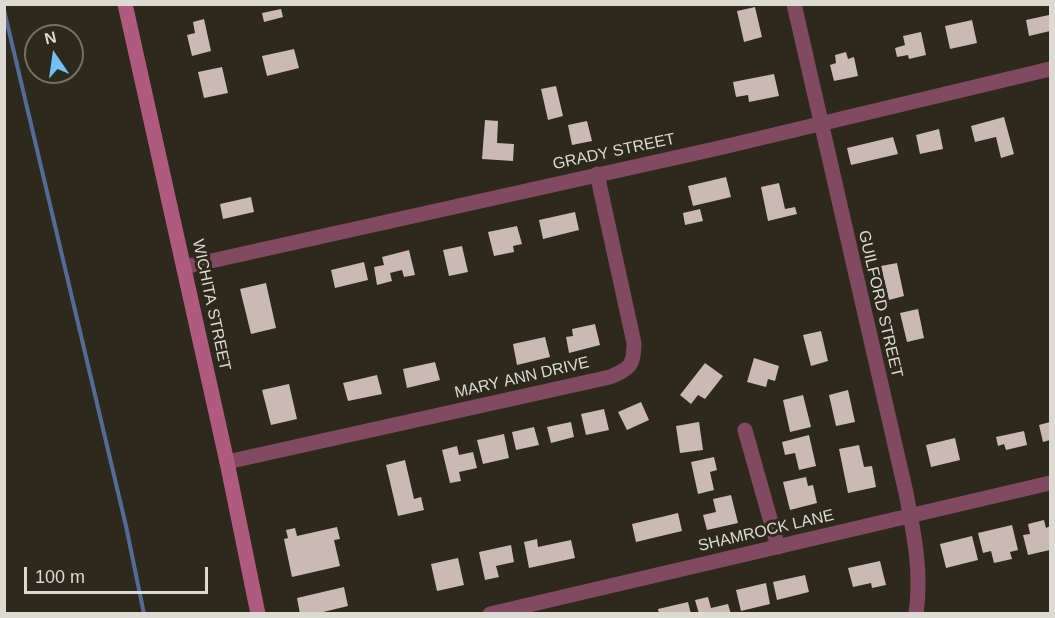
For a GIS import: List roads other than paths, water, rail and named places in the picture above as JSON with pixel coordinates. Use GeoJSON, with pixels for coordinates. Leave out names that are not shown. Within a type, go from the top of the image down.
{"type":"FeatureCollection","features":[{"type":"Feature","properties":{"kind":"main road","name":"WICHITA STREET"},"geometry":{"type":"LineString","coordinates":[[125,4],[227,462],[258,614]]}},
{"type":"Feature","properties":{"kind":"street","name":"GUILFORD STREET"},"geometry":{"type":"LineString","coordinates":[[794,4],[917,550],[920,580],[916,614]]}},
{"type":"Feature","properties":{"kind":"street","name":"GRADY STREET"},"geometry":{"type":"LineString","coordinates":[[184,267],[719,148],[819,122],[1050,69]]}},
{"type":"Feature","properties":{"kind":"street","name":"MARY ANN DRIVE"},"geometry":{"type":"LineString","coordinates":[[227,462],[610,377],[625,370],[634,358],[634,343],[597,174]]}},
{"type":"Feature","properties":{"kind":"street"},"geometry":{"type":"LineString","coordinates":[[746,430],[778,547]]}},
{"type":"Feature","properties":{"kind":"street","name":"SHAMROCK LANE"},"geometry":{"type":"LineString","coordinates":[[490,614],[1050,483]]}},
{"type":"Feature","properties":{"kind":"waterway"},"geometry":{"type":"LineString","coordinates":[[4,10],[126,526],[144,614]]}}]}
